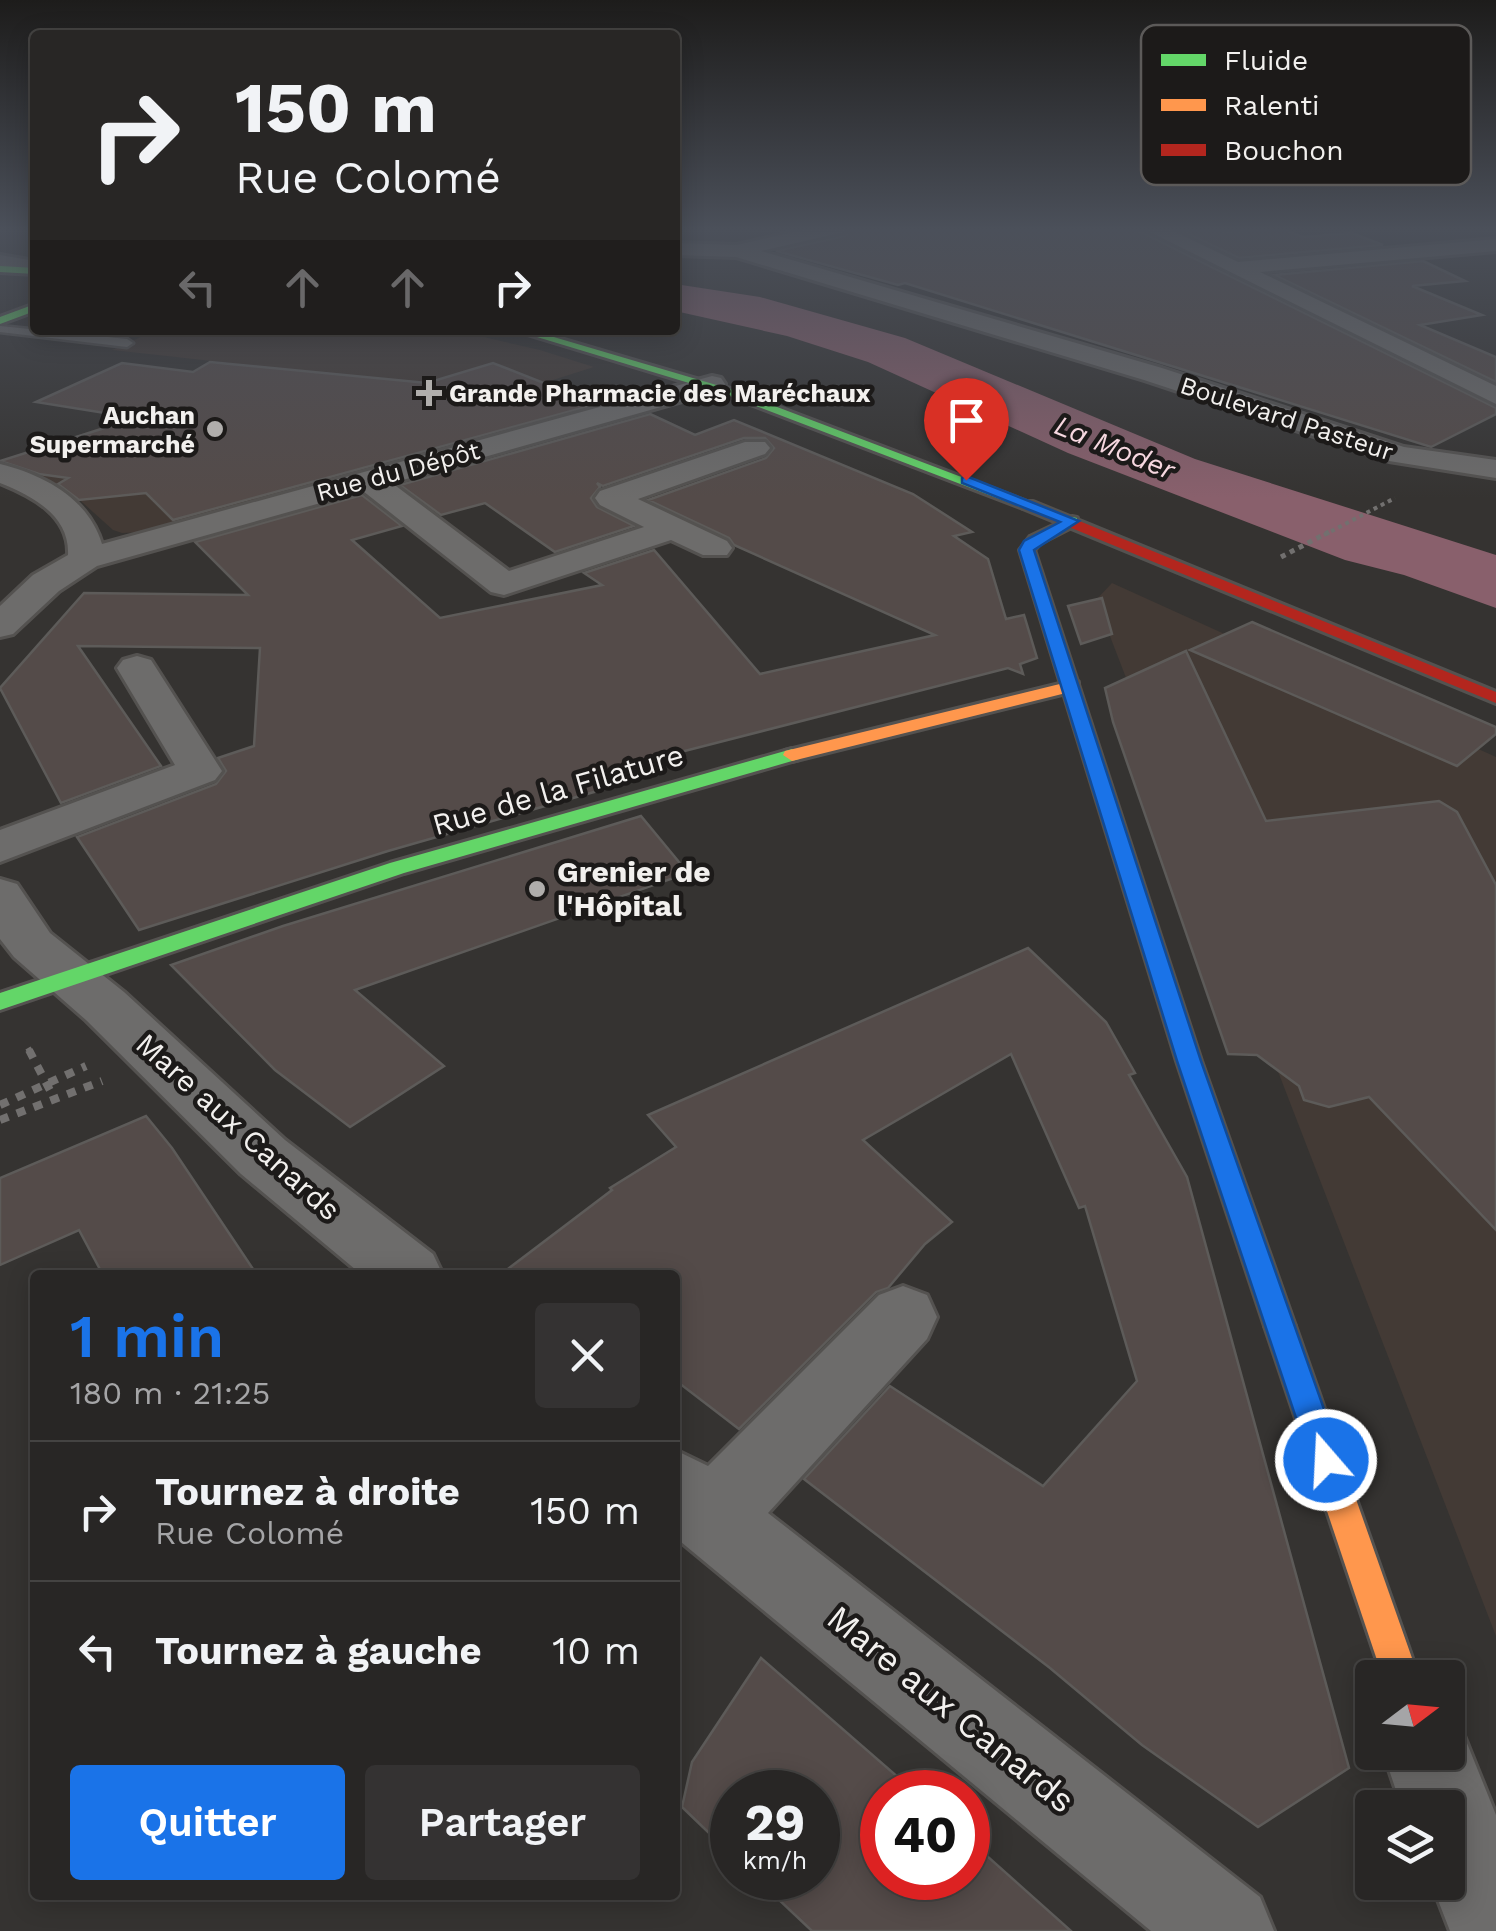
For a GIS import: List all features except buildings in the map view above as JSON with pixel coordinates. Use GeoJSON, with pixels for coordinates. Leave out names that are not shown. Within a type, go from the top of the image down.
{"type":"FeatureCollection","features":[{"type":"Feature","properties":{"kind":"street","name":"Boulevard Pasteur"},"geometry":{"type":"LineString","coordinates":[[964,318],[1152,374],[1400,455],[1496,468]]}},
{"type":"Feature","properties":{"kind":"street"},"geometry":{"type":"LineString","coordinates":[[1333,318],[1496,396]]}},
{"type":"Feature","properties":{"kind":"street"},"geometry":{"type":"LineString","coordinates":[[541,335],[627,356],[712,384],[1072,521],[1496,698]]}},
{"type":"Feature","properties":{"kind":"street","name":"Rue du Dépôt"},"geometry":{"type":"LineString","coordinates":[[0,626],[46,583],[85,559],[712,384]]}},
{"type":"Feature","properties":{"kind":"street"},"geometry":{"type":"LineString","coordinates":[[611,498],[756,448]]}},
{"type":"Feature","properties":{"kind":"street"},"geometry":{"type":"LineString","coordinates":[[0,473],[50,495],[77,527],[86,547],[85,559]]}},
{"type":"Feature","properties":{"kind":"street"},"geometry":{"type":"LineString","coordinates":[[368,480],[504,584],[672,529]]}},
{"type":"Feature","properties":{"kind":"street"},"geometry":{"type":"LineString","coordinates":[[578,480],[714,548]]}},
{"type":"Feature","properties":{"kind":"street"},"geometry":{"type":"LineString","coordinates":[[1072,521],[1029,544],[1026,550],[1189,1061],[1395,1660]]}},
{"type":"Feature","properties":{"kind":"street"},"geometry":{"type":"LineString","coordinates":[[0,847],[200,771],[137,668]]}},
{"type":"Feature","properties":{"kind":"street","name":"Rue de la Filature"},"geometry":{"type":"LineString","coordinates":[[0,1002],[595,807],[1072,686]]}},
{"type":"Feature","properties":{"kind":"street","name":"Mare aux Canards"},"geometry":{"type":"LineString","coordinates":[[0,895],[22,933],[67,977],[105,1006],[263,1157],[404,1270]]}},
{"type":"Feature","properties":{"kind":"street"},"geometry":{"type":"LineString","coordinates":[[693,1502],[903,1317]]}},
{"type":"Feature","properties":{"kind":"street","name":"Mare aux Canards"},"geometry":{"type":"LineString","coordinates":[[693,1502],[1226,1931]]}},
{"type":"Feature","properties":{"kind":"street"},"geometry":{"type":"LineString","coordinates":[[1465,1852],[1496,1927]]}},
{"type":"Feature","properties":{"kind":"lane"},"geometry":{"type":"LineString","coordinates":[[0,329],[30,332]]}},
{"type":"Feature","properties":{"kind":"lane"},"geometry":{"type":"LineString","coordinates":[[54,335],[127,343]]}},
{"type":"Feature","properties":{"kind":"path"},"geometry":{"type":"LineString","coordinates":[[1281,559],[1398,499]]}},
{"type":"Feature","properties":{"kind":"path"},"geometry":{"type":"LineString","coordinates":[[25,1041],[55,1100]]}},
{"type":"Feature","properties":{"kind":"path"},"geometry":{"type":"LineString","coordinates":[[0,1105],[95,1062]]}},
{"type":"Feature","properties":{"kind":"path"},"geometry":{"type":"LineString","coordinates":[[0,1120],[113,1077]]}},
{"type":"Feature","properties":{"kind":"shaded area"},"geometry":{"type":"Polygon","coordinates":[[[145,335],[475,335],[594,367],[348,445],[375,467],[146,532],[122,533],[113,530],[73,494],[32,470],[3,461],[157,408],[230,363],[112,350],[145,335]]]}},
{"type":"Feature","properties":{"kind":"shaded area"},"geometry":{"type":"Polygon","coordinates":[[[1112,583],[1496,757],[1496,1636],[1096,600],[1112,583]]]}},
{"type":"Feature","properties":{"kind":"water","name":"La Moder"},"geometry":{"type":"Polygon","coordinates":[[[707,318],[835,318],[905,338],[1195,459],[1496,555],[1496,608],[1404,575],[1345,560],[1068,453],[868,362],[787,336],[707,318]]]}},
{"type":"Feature","properties":{"kind":"traffic: fast"},"geometry":{"type":"LineString","coordinates":[[0,321],[7,318]]}},
{"type":"Feature","properties":{"kind":"traffic: fast"},"geometry":{"type":"LineString","coordinates":[[536,335],[726,391],[1028,505]]}},
{"type":"Feature","properties":{"kind":"traffic: fast"},"geometry":{"type":"LineString","coordinates":[[1072,521],[1035,540],[1027,550],[1189,1061],[1280,1326]]}},
{"type":"Feature","properties":{"kind":"traffic: fast"},"geometry":{"type":"LineString","coordinates":[[0,1002],[397,868],[792,755]]}},
{"type":"Feature","properties":{"kind":"traffic: slow"},"geometry":{"type":"LineString","coordinates":[[792,755],[1072,686]]}},
{"type":"Feature","properties":{"kind":"traffic: slow"},"geometry":{"type":"LineString","coordinates":[[1280,1326],[1395,1660]]}},
{"type":"Feature","properties":{"kind":"traffic: jam"},"geometry":{"type":"LineString","coordinates":[[1028,505],[1496,698]]}},
{"type":"Feature","properties":{"kind":"place","name":"Grande Pharmacie des Maréchaux"},"geometry":{"type":"Point","coordinates":[429,393]}},
{"type":"Feature","properties":{"kind":"place","name":"Auchan Supermarché"},"geometry":{"type":"Point","coordinates":[215,429]}},
{"type":"Feature","properties":{"kind":"place","name":"Grenier de l'Hôpital"},"geometry":{"type":"Point","coordinates":[537,889]}},
{"type":"Feature","properties":{"kind":"route"},"geometry":{"type":"LineString","coordinates":[[966,480],[1072,521],[1029,544],[1026,550],[1189,1061],[1326,1460]]}}]}
